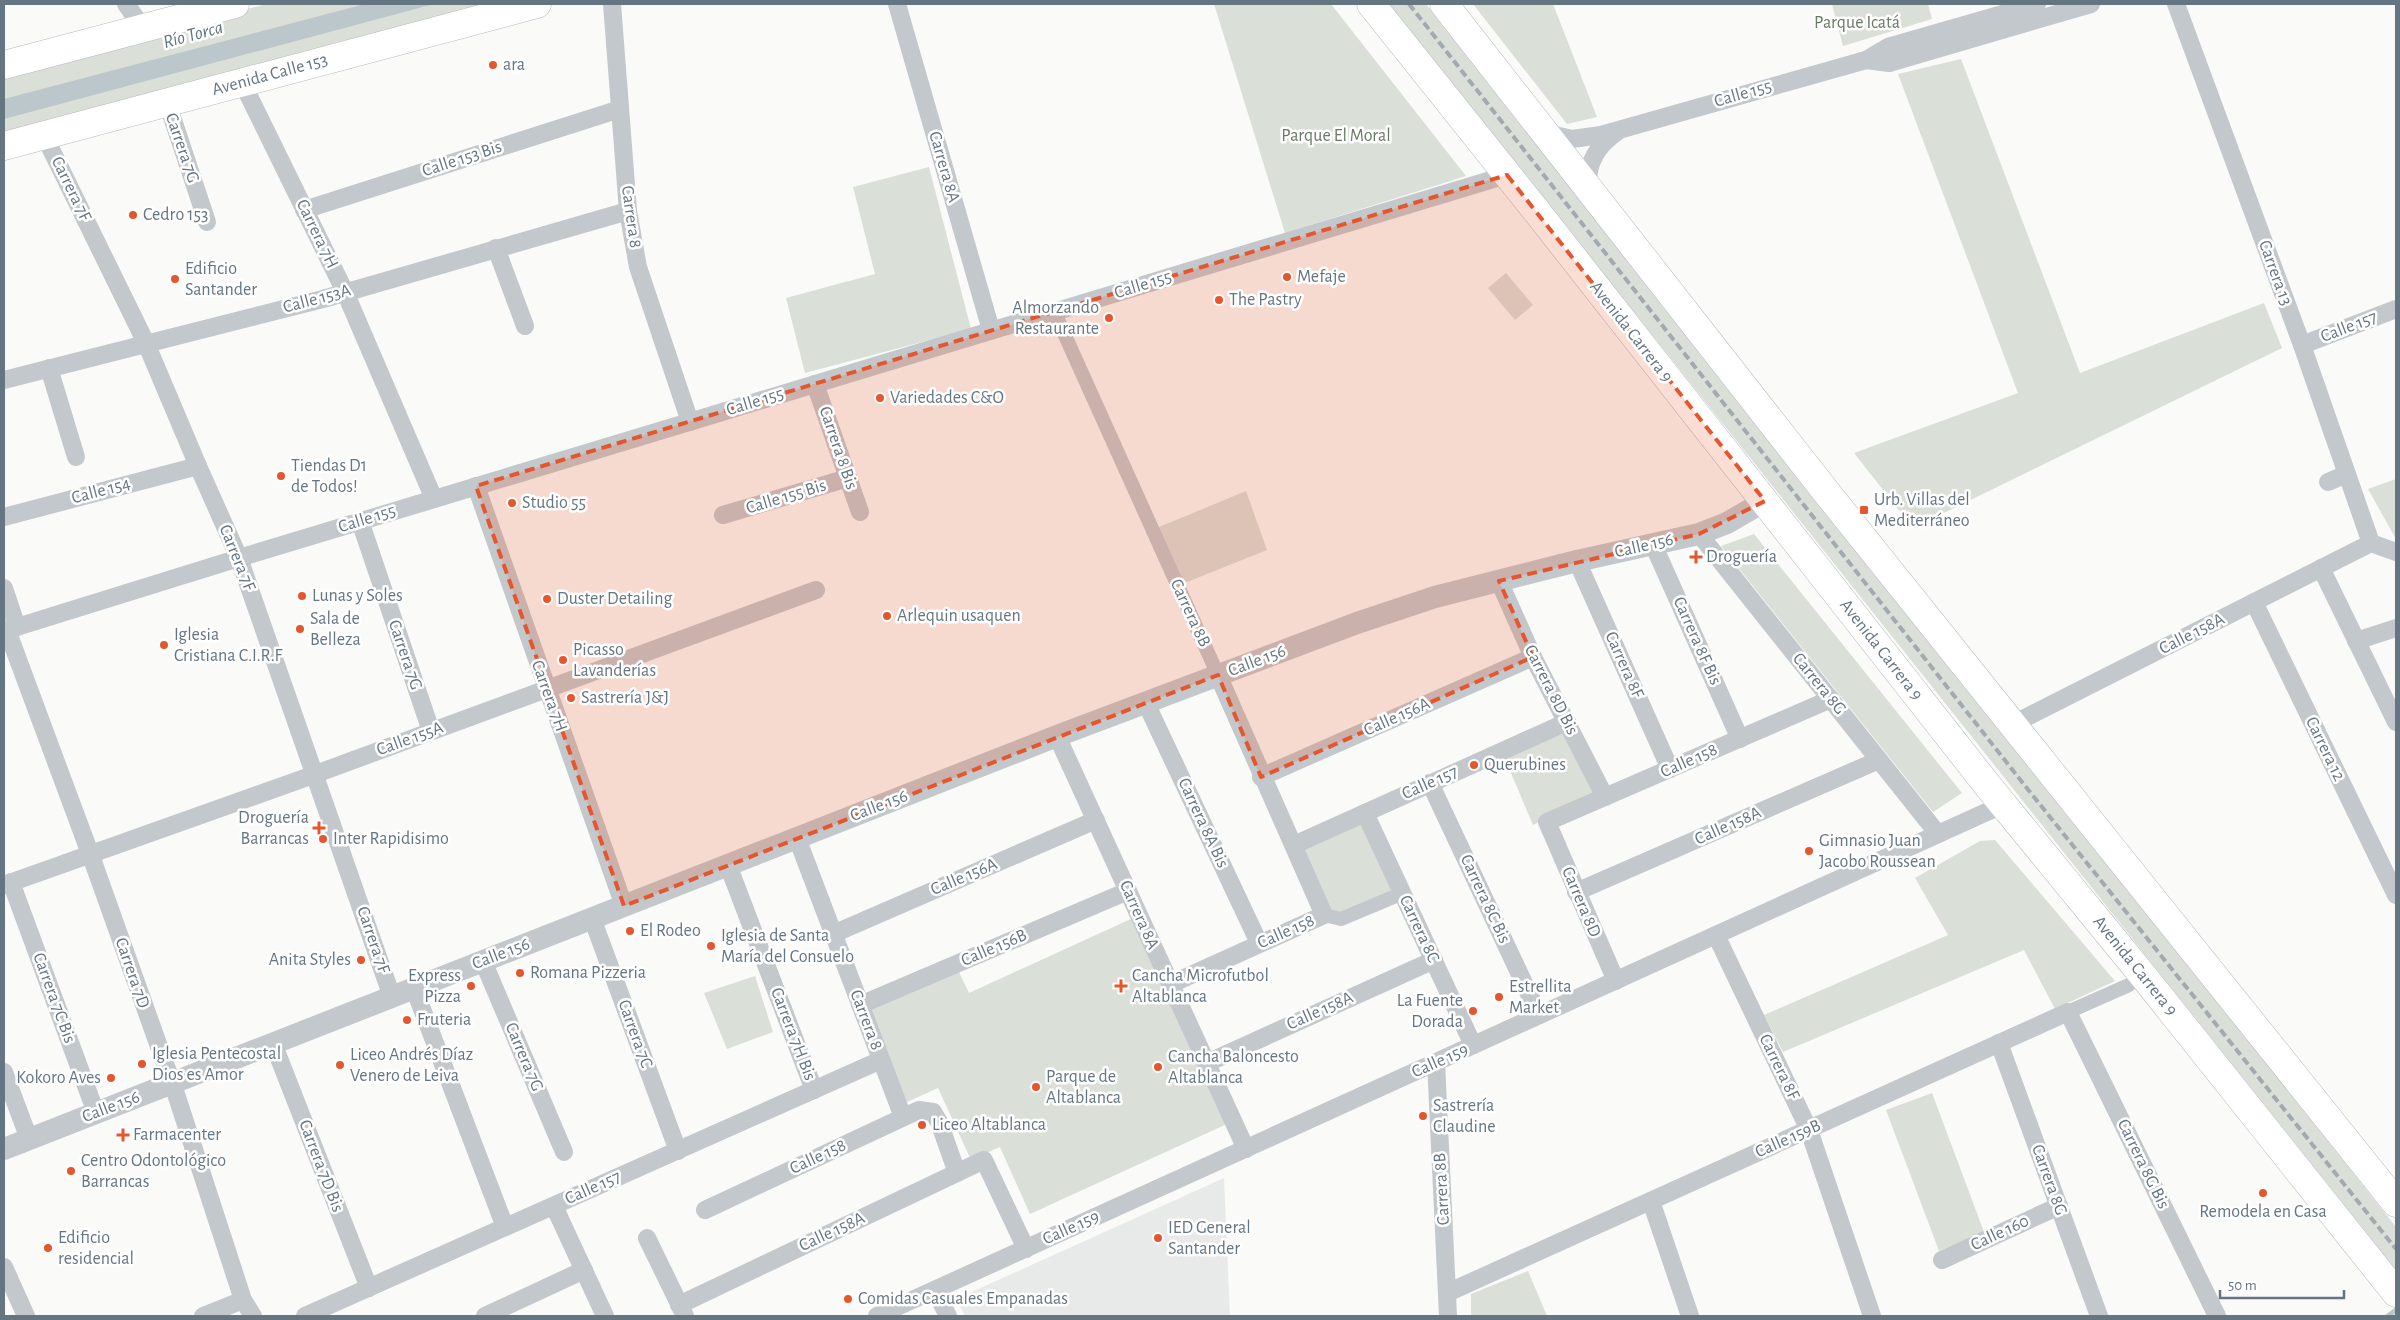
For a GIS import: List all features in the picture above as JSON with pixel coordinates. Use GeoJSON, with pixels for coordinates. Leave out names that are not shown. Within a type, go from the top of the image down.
{"type":"FeatureCollection","features":[{"type":"Feature","properties":{"kind":"main road"},"geometry":{"type":"LineString","coordinates":[[5,63],[235,4]]}},
{"type":"Feature","properties":{"kind":"main road","name":"Avenida Calle 153"},"geometry":{"type":"LineString","coordinates":[[4,146],[537,4]]}},
{"type":"Feature","properties":{"kind":"main road","name":"Avenida Carrera 9"},"geometry":{"type":"LineString","coordinates":[[1370,4],[1765,501],[2002,805],[2145,978],[2396,1293]]}},
{"type":"Feature","properties":{"kind":"main road"},"geometry":{"type":"LineString","coordinates":[[1444,4],[1823,488],[2396,1203]]}},
{"type":"Feature","properties":{"kind":"street"},"geometry":{"type":"LineString","coordinates":[[126,4],[143,28]]}},
{"type":"Feature","properties":{"kind":"street","name":"Carrera 8"},"geometry":{"type":"LineString","coordinates":[[612,4],[628,211],[638,267],[690,422]]}},
{"type":"Feature","properties":{"kind":"street","name":"Carrera 8A"},"geometry":{"type":"LineString","coordinates":[[898,4],[991,330]]}},
{"type":"Feature","properties":{"kind":"street","name":"Calle 155"},"geometry":{"type":"LineString","coordinates":[[1546,133],[1563,138],[1576,139],[1621,129],[1866,60],[1888,47],[2037,4]]}},
{"type":"Feature","properties":{"kind":"street","name":"Calle 155"},"geometry":{"type":"LineString","coordinates":[[1866,60],[1889,63],[2092,4]]}},
{"type":"Feature","properties":{"kind":"street","name":"Carrera 13"},"geometry":{"type":"LineString","coordinates":[[2176,4],[2302,345],[2371,544]]}},
{"type":"Feature","properties":{"kind":"street","name":"Carrera 7H"},"geometry":{"type":"LineString","coordinates":[[242,82],[345,292],[434,499]]}},
{"type":"Feature","properties":{"kind":"street","name":"Carrera 7G"},"geometry":{"type":"LineString","coordinates":[[167,102],[207,222]]}},
{"type":"Feature","properties":{"kind":"street","name":"Calle 153 Bis"},"geometry":{"type":"LineString","coordinates":[[304,210],[620,109]]}},
{"type":"Feature","properties":{"kind":"street","name":"Calle 155"},"geometry":{"type":"LineString","coordinates":[[1588,187],[1592,158],[1606,140],[1621,129]]}},
{"type":"Feature","properties":{"kind":"street","name":"Carrera 7F"},"geometry":{"type":"LineString","coordinates":[[44,135],[146,342],[198,466],[240,558],[392,997]]}},
{"type":"Feature","properties":{"kind":"street","name":"Calle 155"},"geometry":{"type":"LineString","coordinates":[[9,630],[360,521],[1507,175]]}},
{"type":"Feature","properties":{"kind":"street","name":"Calle 153A"},"geometry":{"type":"LineString","coordinates":[[4,380],[345,292],[628,211]]}},
{"type":"Feature","properties":{"kind":"street"},"geometry":{"type":"LineString","coordinates":[[496,248],[525,326]]}},
{"type":"Feature","properties":{"kind":"street","name":"Calle 157"},"geometry":{"type":"LineString","coordinates":[[2302,345],[2396,308]]}},
{"type":"Feature","properties":{"kind":"street","name":"Carrera 8B"},"geometry":{"type":"LineString","coordinates":[[1054,311],[1324,915]]}},
{"type":"Feature","properties":{"kind":"street"},"geometry":{"type":"LineString","coordinates":[[49,368],[76,457]]}},
{"type":"Feature","properties":{"kind":"street","name":"Carrera 8 Bis"},"geometry":{"type":"LineString","coordinates":[[815,384],[860,512]]}},
{"type":"Feature","properties":{"kind":"street","name":"Calle 154"},"geometry":{"type":"LineString","coordinates":[[4,517],[198,466]]}},
{"type":"Feature","properties":{"kind":"street"},"geometry":{"type":"LineString","coordinates":[[2328,482],[2347,474]]}},
{"type":"Feature","properties":{"kind":"street","name":"Calle 155 Bis"},"geometry":{"type":"LineString","coordinates":[[723,515],[848,478]]}},
{"type":"Feature","properties":{"kind":"street","name":"Carrera 7H"},"geometry":{"type":"LineString","coordinates":[[476,486],[624,906]]}},
{"type":"Feature","properties":{"kind":"street","name":"Calle 156"},"geometry":{"type":"LineString","coordinates":[[4,1149],[1057,736],[1395,609],[1577,561],[1699,534],[1727,523],[1765,501]]}},
{"type":"Feature","properties":{"kind":"street","name":"Carrera 7G"},"geometry":{"type":"LineString","coordinates":[[360,521],[431,731]]}},
{"type":"Feature","properties":{"kind":"street","name":"Carrera 8G"},"geometry":{"type":"LineString","coordinates":[[1699,534],[1938,834]]}},
{"type":"Feature","properties":{"kind":"street","name":"Carrera 8F Bis"},"geometry":{"type":"LineString","coordinates":[[1653,544],[1740,739]]}},
{"type":"Feature","properties":{"kind":"street"},"geometry":{"type":"LineString","coordinates":[[2371,544],[2396,552]]}},
{"type":"Feature","properties":{"kind":"street","name":"Calle 158A"},"geometry":{"type":"LineString","coordinates":[[2013,724],[2371,544]]}},
{"type":"Feature","properties":{"kind":"street","name":"Carrera 8F"},"geometry":{"type":"LineString","coordinates":[[1577,561],[1670,769]]}},
{"type":"Feature","properties":{"kind":"street"},"geometry":{"type":"LineString","coordinates":[[2322,568],[2356,641],[2391,701],[2396,722]]}},
{"type":"Feature","properties":{"kind":"street","name":"Carrera 8D Bis"},"geometry":{"type":"LineString","coordinates":[[1499,581],[1533,657],[1605,797]]}},
{"type":"Feature","properties":{"kind":"street","name":"Carrera 7D"},"geometry":{"type":"LineString","coordinates":[[4,588],[9,630],[172,1084],[243,1300],[252,1316]]}},
{"type":"Feature","properties":{"kind":"street","name":"Calle 155A"},"geometry":{"type":"LineString","coordinates":[[8,884],[91,856],[816,590]]}},
{"type":"Feature","properties":{"kind":"street","name":"Carrera 12"},"geometry":{"type":"LineString","coordinates":[[2254,602],[2396,895]]}},
{"type":"Feature","properties":{"kind":"street"},"geometry":{"type":"LineString","coordinates":[[2356,641],[2396,628]]}},
{"type":"Feature","properties":{"kind":"street","name":"Calle 156A"},"geometry":{"type":"LineString","coordinates":[[1261,777],[1533,657]]}},
{"type":"Feature","properties":{"kind":"street","name":"Calle 158"},"geometry":{"type":"LineString","coordinates":[[1547,822],[1831,699]]}},
{"type":"Feature","properties":{"kind":"street","name":"Carrera 8A Bis"},"geometry":{"type":"LineString","coordinates":[[1146,703],[1259,943]]}},
{"type":"Feature","properties":{"kind":"street","name":"Calle 157"},"geometry":{"type":"LineString","coordinates":[[1294,845],[1567,722]]}},
{"type":"Feature","properties":{"kind":"street","name":"Carrera 8A"},"geometry":{"type":"LineString","coordinates":[[1057,736],[1246,1149]]}},
{"type":"Feature","properties":{"kind":"street","name":"Calle 158A"},"geometry":{"type":"LineString","coordinates":[[1576,892],[1879,760]]}},
{"type":"Feature","properties":{"kind":"street","name":"Carrera 8C Bis"},"geometry":{"type":"LineString","coordinates":[[1430,783],[1539,1015]]}},
{"type":"Feature","properties":{"kind":"street","name":"Calle 159"},"geometry":{"type":"LineString","coordinates":[[877,1316],[2002,805]]}},
{"type":"Feature","properties":{"kind":"street","name":"Carrera 8C"},"geometry":{"type":"LineString","coordinates":[[1365,812],[1474,1045]]}},
{"type":"Feature","properties":{"kind":"street","name":"Calle 156A"},"geometry":{"type":"LineString","coordinates":[[833,934],[1096,820]]}},
{"type":"Feature","properties":{"kind":"street","name":"Carrera 8D"},"geometry":{"type":"LineString","coordinates":[[1547,822],[1616,980]]}},
{"type":"Feature","properties":{"kind":"street","name":"Carrera 8"},"geometry":{"type":"LineString","coordinates":[[797,838],[903,1117]]}},
{"type":"Feature","properties":{"kind":"street","name":"Carrera 7H Bis"},"geometry":{"type":"LineString","coordinates":[[728,865],[814,1090]]}},
{"type":"Feature","properties":{"kind":"street","name":"Carrera 7C Bis"},"geometry":{"type":"LineString","coordinates":[[8,884],[96,1113]]}},
{"type":"Feature","properties":{"kind":"street","name":"Calle 156B"},"geometry":{"type":"LineString","coordinates":[[860,1005],[1128,891]]}},
{"type":"Feature","properties":{"kind":"street","name":"Calle 158"},"geometry":{"type":"LineString","coordinates":[[1170,984],[1324,915],[1341,919],[1403,893]]}},
{"type":"Feature","properties":{"kind":"street","name":"Carrera 7C"},"geometry":{"type":"LineString","coordinates":[[592,918],[678,1150]]}},
{"type":"Feature","properties":{"kind":"street","name":"Carrera 8F"},"geometry":{"type":"LineString","coordinates":[[1716,935],[1809,1130],[1872,1316]]}},
{"type":"Feature","properties":{"kind":"street","name":"Calle 158A"},"geometry":{"type":"LineString","coordinates":[[1206,1063],[1434,960]]}},
{"type":"Feature","properties":{"kind":"street","name":"Carrera 7G"},"geometry":{"type":"LineString","coordinates":[[483,961],[564,1152]]}},
{"type":"Feature","properties":{"kind":"street","name":"Calle 159B"},"geometry":{"type":"LineString","coordinates":[[1447,1293],[2129,985]]}},
{"type":"Feature","properties":{"kind":"street"},"geometry":{"type":"LineString","coordinates":[[414,988],[505,1228]]}},
{"type":"Feature","properties":{"kind":"street","name":"Carrera 8G Bis"},"geometry":{"type":"LineString","coordinates":[[2068,1012],[2217,1316]]}},
{"type":"Feature","properties":{"kind":"street","name":"Carrera 8G"},"geometry":{"type":"LineString","coordinates":[[2000,1043],[2098,1316]]}},
{"type":"Feature","properties":{"kind":"street","name":"Carrera 7D Bis"},"geometry":{"type":"LineString","coordinates":[[273,1044],[369,1288]]}},
{"type":"Feature","properties":{"kind":"street","name":"Calle 157"},"geometry":{"type":"LineString","coordinates":[[304,1316],[881,1060]]}},
{"type":"Feature","properties":{"kind":"street","name":"Carrera 8B"},"geometry":{"type":"LineString","coordinates":[[1436,1062],[1448,1316]]}},
{"type":"Feature","properties":{"kind":"street"},"geometry":{"type":"LineString","coordinates":[[4,1072],[28,1140]]}},
{"type":"Feature","properties":{"kind":"street","name":"Calle 158"},"geometry":{"type":"LineString","coordinates":[[705,1210],[919,1110],[933,1112],[939,1122],[957,1173]]}},
{"type":"Feature","properties":{"kind":"street","name":"Calle 158A"},"geometry":{"type":"LineString","coordinates":[[682,1310],[984,1160],[1026,1249]]}},
{"type":"Feature","properties":{"kind":"street"},"geometry":{"type":"LineString","coordinates":[[1650,1201],[1690,1316]]}},
{"type":"Feature","properties":{"kind":"street"},"geometry":{"type":"LineString","coordinates":[[554,1206],[605,1316]]}},
{"type":"Feature","properties":{"kind":"street","name":"Calle 160"},"geometry":{"type":"LineString","coordinates":[[1942,1260],[2059,1206]]}},
{"type":"Feature","properties":{"kind":"street"},"geometry":{"type":"LineString","coordinates":[[647,1238],[682,1310]]}},
{"type":"Feature","properties":{"kind":"street"},"geometry":{"type":"LineString","coordinates":[[4,1268],[26,1316]]}},
{"type":"Feature","properties":{"kind":"street"},"geometry":{"type":"LineString","coordinates":[[485,1316],[584,1270]]}},
{"type":"Feature","properties":{"kind":"street"},"geometry":{"type":"LineString","coordinates":[[935,1290],[948,1316]]}},
{"type":"Feature","properties":{"kind":"street"},"geometry":{"type":"LineString","coordinates":[[203,1316],[243,1300]]}},
{"type":"Feature","properties":{"kind":"highlighted area"},"geometry":{"type":"Polygon","coordinates":[[[1507,175],[1765,501],[1699,534],[1499,581],[1533,657],[1261,777],[1218,675],[624,906],[476,486],[1507,175]]]}},
{"type":"Feature","properties":{"kind":"shaded area"},"geometry":{"type":"Polygon","coordinates":[[[365,4],[434,4],[4,119],[4,99],[365,4]]]}},
{"type":"Feature","properties":{"kind":"shaded area","name":"IED General Santander"},"geometry":{"type":"Polygon","coordinates":[[[1224,1178],[1230,1316],[965,1316],[956,1299],[1224,1178]]]}},
{"type":"Feature","properties":{"kind":"green space"},"geometry":{"type":"Polygon","coordinates":[[[267,4],[507,4],[4,135],[4,72],[267,4]]]}},
{"type":"Feature","properties":{"kind":"green space","name":"Parque El Moral"},"geometry":{"type":"Polygon","coordinates":[[[1214,4],[1331,4],[1466,176],[1285,233],[1214,4]]]}},
{"type":"Feature","properties":{"kind":"green space"},"geometry":{"type":"Polygon","coordinates":[[[1389,4],[1426,4],[2396,1227],[2396,1270],[1389,4]]]}},
{"type":"Feature","properties":{"kind":"green space"},"geometry":{"type":"Polygon","coordinates":[[[1473,4],[1553,4],[1597,117],[1567,124],[1473,4]]]}},
{"type":"Feature","properties":{"kind":"green space","name":"Parque Icatá"},"geometry":{"type":"Polygon","coordinates":[[[1832,4],[1928,4],[1932,19],[1843,46],[1832,4]]]}},
{"type":"Feature","properties":{"kind":"green space"},"geometry":{"type":"Polygon","coordinates":[[[1961,59],[2080,373],[2264,303],[2282,348],[1913,528],[1854,453],[2018,393],[1898,74],[1961,59]]]}},
{"type":"Feature","properties":{"kind":"green space"},"geometry":{"type":"Polygon","coordinates":[[[929,167],[971,329],[805,373],[786,298],[875,274],[853,187],[929,167]]]}},
{"type":"Feature","properties":{"kind":"green space"},"geometry":{"type":"Polygon","coordinates":[[[1506,273],[1533,305],[1515,320],[1488,288],[1506,273]]]}},
{"type":"Feature","properties":{"kind":"green space"},"geometry":{"type":"Polygon","coordinates":[[[2396,479],[2396,539],[2368,489],[2396,479]]]}},
{"type":"Feature","properties":{"kind":"green space"},"geometry":{"type":"Polygon","coordinates":[[[1246,491],[1267,550],[1177,586],[1152,530],[1246,491]]]}},
{"type":"Feature","properties":{"kind":"green space"},"geometry":{"type":"Polygon","coordinates":[[[1754,534],[1962,793],[1933,812],[1721,546],[1754,534]]]}},
{"type":"Feature","properties":{"kind":"green space"},"geometry":{"type":"Polygon","coordinates":[[[1565,733],[1597,794],[1533,825],[1505,759],[1565,733]]]}},
{"type":"Feature","properties":{"kind":"green space"},"geometry":{"type":"Polygon","coordinates":[[[1365,813],[1403,893],[1341,919],[1324,915],[1294,845],[1365,813]]]}},
{"type":"Feature","properties":{"kind":"green space"},"geometry":{"type":"Polygon","coordinates":[[[1995,840],[2115,981],[2055,1009],[2024,950],[1783,1052],[1764,1015],[1948,935],[1915,878],[1980,841],[1995,840]]]}},
{"type":"Feature","properties":{"kind":"green space"},"geometry":{"type":"Polygon","coordinates":[[[1133,918],[1227,1124],[1030,1214],[1000,1147],[971,1160],[938,1088],[907,1102],[865,1010],[957,968],[969,993],[1133,918]]]}},
{"type":"Feature","properties":{"kind":"green space"},"geometry":{"type":"Polygon","coordinates":[[[755,976],[773,1032],[727,1049],[704,993],[755,976]]]}},
{"type":"Feature","properties":{"kind":"green space"},"geometry":{"type":"Polygon","coordinates":[[[1932,1093],[1984,1232],[1939,1251],[1886,1110],[1932,1093]]]}},
{"type":"Feature","properties":{"kind":"green space"},"geometry":{"type":"Polygon","coordinates":[[[1528,1271],[1547,1316],[1471,1316],[1471,1294],[1528,1271]]]}},
{"type":"Feature","properties":{"kind":"waterway"},"geometry":{"type":"LineString","coordinates":[[2388,1316],[2396,1310]]}},
{"type":"Feature","properties":{"kind":"railway"},"geometry":{"type":"LineString","coordinates":[[1409,4],[2026,787],[2396,1249]]}},
{"type":"Feature","properties":{"kind":"place","name":"ara"},"geometry":{"type":"Point","coordinates":[493,65]}},
{"type":"Feature","properties":{"kind":"place","name":"Cedro 153"},"geometry":{"type":"Point","coordinates":[133,215]}},
{"type":"Feature","properties":{"kind":"place","name":"Mefaje"},"geometry":{"type":"Point","coordinates":[1287,277]}},
{"type":"Feature","properties":{"kind":"place","name":"Edificio Santander"},"geometry":{"type":"Point","coordinates":[175,279]}},
{"type":"Feature","properties":{"kind":"place","name":"The Pastry"},"geometry":{"type":"Point","coordinates":[1219,300]}},
{"type":"Feature","properties":{"kind":"place","name":"Almorzando Restaurante"},"geometry":{"type":"Point","coordinates":[1109,318]}},
{"type":"Feature","properties":{"kind":"place","name":"Variedades C&O"},"geometry":{"type":"Point","coordinates":[880,398]}},
{"type":"Feature","properties":{"kind":"place","name":"Tiendas D1 de Todos!"},"geometry":{"type":"Point","coordinates":[281,476]}},
{"type":"Feature","properties":{"kind":"place","name":"Studio 55"},"geometry":{"type":"Point","coordinates":[512,503]}},
{"type":"Feature","properties":{"kind":"place","name":"Urb. Villas del Mediterráneo"},"geometry":{"type":"Point","coordinates":[1864,510]}},
{"type":"Feature","properties":{"kind":"place","name":"Droguería"},"geometry":{"type":"Point","coordinates":[1696,557]}},
{"type":"Feature","properties":{"kind":"place","name":"Lunas y Soles"},"geometry":{"type":"Point","coordinates":[302,596]}},
{"type":"Feature","properties":{"kind":"place","name":"Duster Detailing"},"geometry":{"type":"Point","coordinates":[547,599]}},
{"type":"Feature","properties":{"kind":"place","name":"Arlequin usaquen"},"geometry":{"type":"Point","coordinates":[887,616]}},
{"type":"Feature","properties":{"kind":"place","name":"Sala de Belleza"},"geometry":{"type":"Point","coordinates":[300,629]}},
{"type":"Feature","properties":{"kind":"place","name":"Iglesia Cristiana C.I.R.F"},"geometry":{"type":"Point","coordinates":[164,645]}},
{"type":"Feature","properties":{"kind":"place","name":"Picasso Lavanderías"},"geometry":{"type":"Point","coordinates":[563,660]}},
{"type":"Feature","properties":{"kind":"place","name":"Sastrería J&J"},"geometry":{"type":"Point","coordinates":[571,698]}},
{"type":"Feature","properties":{"kind":"place","name":"Querubines"},"geometry":{"type":"Point","coordinates":[1474,765]}},
{"type":"Feature","properties":{"kind":"place","name":"Droguería Barrancas"},"geometry":{"type":"Point","coordinates":[319,828]}},
{"type":"Feature","properties":{"kind":"place","name":"Inter Rapidisimo"},"geometry":{"type":"Point","coordinates":[323,839]}},
{"type":"Feature","properties":{"kind":"place","name":"Gimnasio Juan Jacobo Roussean"},"geometry":{"type":"Point","coordinates":[1809,851]}},
{"type":"Feature","properties":{"kind":"place","name":"El Rodeo"},"geometry":{"type":"Point","coordinates":[630,931]}},
{"type":"Feature","properties":{"kind":"place","name":"Iglesia de Santa María del Consuelo"},"geometry":{"type":"Point","coordinates":[711,946]}},
{"type":"Feature","properties":{"kind":"place","name":"Anita Styles"},"geometry":{"type":"Point","coordinates":[361,960]}},
{"type":"Feature","properties":{"kind":"place","name":"Romana Pizzeria"},"geometry":{"type":"Point","coordinates":[520,973]}},
{"type":"Feature","properties":{"kind":"place","name":"Express Pizza"},"geometry":{"type":"Point","coordinates":[471,986]}},
{"type":"Feature","properties":{"kind":"place","name":"Cancha Microfutbol Altablanca"},"geometry":{"type":"Point","coordinates":[1121,986]}},
{"type":"Feature","properties":{"kind":"place","name":"Estrellita Market"},"geometry":{"type":"Point","coordinates":[1499,997]}},
{"type":"Feature","properties":{"kind":"place","name":"La Fuente Dorada"},"geometry":{"type":"Point","coordinates":[1473,1011]}},
{"type":"Feature","properties":{"kind":"place","name":"Fruteria"},"geometry":{"type":"Point","coordinates":[407,1020]}},
{"type":"Feature","properties":{"kind":"place","name":"Iglesia Pentecostal Dios es Amor"},"geometry":{"type":"Point","coordinates":[142,1064]}},
{"type":"Feature","properties":{"kind":"place","name":"Liceo Andrés Díaz Venero de Leiva"},"geometry":{"type":"Point","coordinates":[340,1065]}},
{"type":"Feature","properties":{"kind":"place","name":"Cancha Baloncesto Altablanca"},"geometry":{"type":"Point","coordinates":[1158,1067]}},
{"type":"Feature","properties":{"kind":"place","name":"Kokoro Aves"},"geometry":{"type":"Point","coordinates":[111,1078]}},
{"type":"Feature","properties":{"kind":"place","name":"Parque de Altablanca"},"geometry":{"type":"Point","coordinates":[1036,1087]}},
{"type":"Feature","properties":{"kind":"place","name":"Sastrería Claudine"},"geometry":{"type":"Point","coordinates":[1423,1116]}},
{"type":"Feature","properties":{"kind":"place","name":"Liceo Altablanca"},"geometry":{"type":"Point","coordinates":[922,1125]}},
{"type":"Feature","properties":{"kind":"place","name":"Farmacenter"},"geometry":{"type":"Point","coordinates":[123,1135]}},
{"type":"Feature","properties":{"kind":"place","name":"Centro Odontológico Barrancas"},"geometry":{"type":"Point","coordinates":[71,1171]}},
{"type":"Feature","properties":{"kind":"place","name":"Remodela en Casa"},"geometry":{"type":"Point","coordinates":[2263,1193]}},
{"type":"Feature","properties":{"kind":"place","name":"IED General Santander"},"geometry":{"type":"Point","coordinates":[1158,1238]}},
{"type":"Feature","properties":{"kind":"place","name":"Edificio residencial"},"geometry":{"type":"Point","coordinates":[48,1248]}},
{"type":"Feature","properties":{"kind":"place","name":"Comidas Casuales Empanadas"},"geometry":{"type":"Point","coordinates":[848,1299]}},
{"type":"Feature","properties":{"kind":"water label","name":"Río Torca"},"geometry":{"type":"Point","coordinates":[193,35]}}]}
